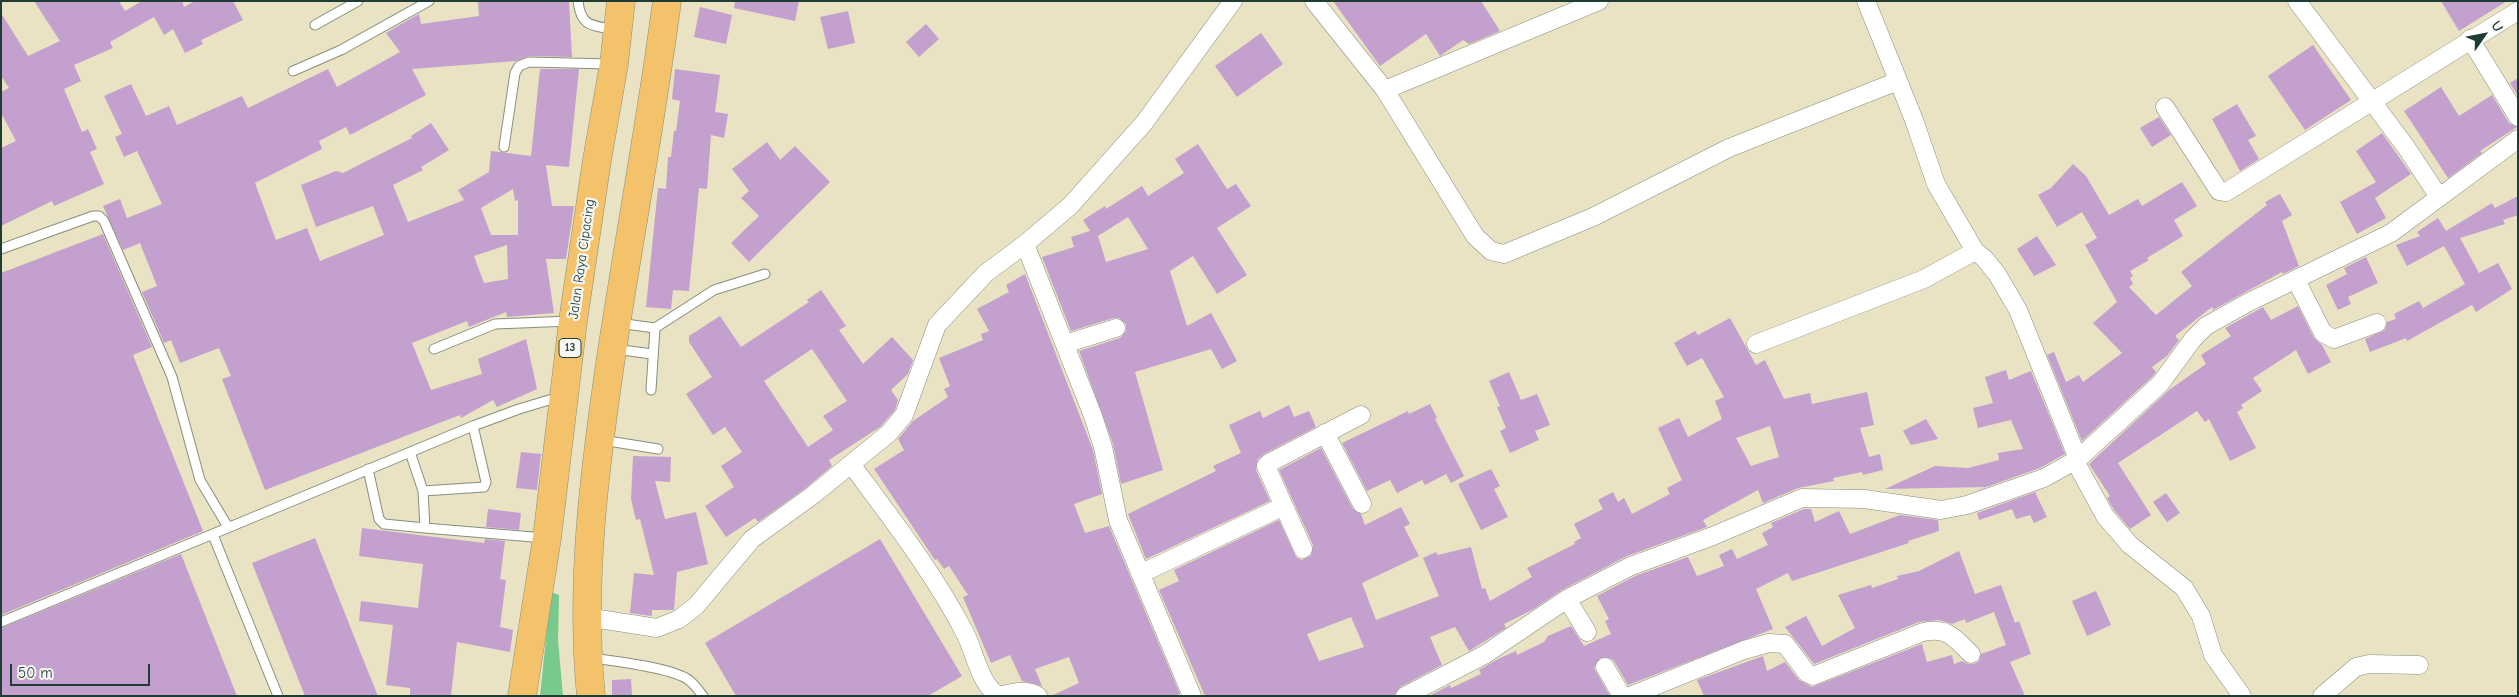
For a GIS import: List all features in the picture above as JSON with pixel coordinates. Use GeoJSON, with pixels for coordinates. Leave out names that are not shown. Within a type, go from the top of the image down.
{"type":"FeatureCollection","features":[{"type":"Feature","properties":{"kind":"highway","name":"Jalan Raya Cipacing"},"geometry":{"type":"LineString","coordinates":[[522,696],[548,538],[573,321],[597,160],[614,64],[621,1]]}},
{"type":"Feature","properties":{"kind":"highway"},"geometry":{"type":"LineString","coordinates":[[591,696],[587,657],[587,564],[599,440],[614,336],[659,69],[667,1]]}},
{"type":"Feature","properties":{"kind":"street"},"geometry":{"type":"LineString","coordinates":[[586,617],[657,628],[679,619],[696,606],[752,539],[813,495],[883,439],[904,415],[937,325],[986,272],[1025,244],[1070,206],[1144,123],[1233,1]]}},
{"type":"Feature","properties":{"kind":"street"},"geometry":{"type":"LineString","coordinates":[[1314,1],[1385,90],[1475,236],[1491,251],[1504,254],[1593,217],[1729,148],[1898,81]]}},
{"type":"Feature","properties":{"kind":"street"},"geometry":{"type":"LineString","coordinates":[[1385,90],[1599,1]]}},
{"type":"Feature","properties":{"kind":"street"},"geometry":{"type":"LineString","coordinates":[[1866,1],[1936,184],[1975,251],[1984,258],[1997,274],[2018,310],[2076,460],[2112,523],[2130,545],[2184,588],[2201,616],[2213,655],[2242,696]]}},
{"type":"Feature","properties":{"kind":"street"},"geometry":{"type":"LineString","coordinates":[[2297,1],[2406,146],[2439,197]]}},
{"type":"Feature","properties":{"kind":"street"},"geometry":{"type":"LineString","coordinates":[[2165,107],[2220,191],[2226,192],[2518,10]]}},
{"type":"Feature","properties":{"kind":"street"},"geometry":{"type":"LineString","coordinates":[[2470,39],[2518,117]]}},
{"type":"Feature","properties":{"kind":"street"},"geometry":{"type":"LineString","coordinates":[[1405,696],[1484,655],[1567,599],[1631,566],[1713,536],[1802,498],[1864,499],[1941,510],[1967,505],[2044,478],[2076,460],[2160,384],[2193,339],[2206,326],[2249,302],[2391,233],[2518,139]]}},
{"type":"Feature","properties":{"kind":"street"},"geometry":{"type":"LineString","coordinates":[[1025,244],[1103,447],[1118,520],[1192,696]]}},
{"type":"Feature","properties":{"kind":"street"},"geometry":{"type":"LineString","coordinates":[[1756,344],[1924,279],[1975,251]]}},
{"type":"Feature","properties":{"kind":"street"},"geometry":{"type":"LineString","coordinates":[[2296,280],[2324,334],[2329,338],[2334,339],[2377,323]]}},
{"type":"Feature","properties":{"kind":"street"},"geometry":{"type":"LineString","coordinates":[[1065,344],[1116,328]]}},
{"type":"Feature","properties":{"kind":"street"},"geometry":{"type":"LineString","coordinates":[[1303,549],[1266,466],[1361,415]]}},
{"type":"Feature","properties":{"kind":"street"},"geometry":{"type":"LineString","coordinates":[[1326,434],[1362,504]]}},
{"type":"Feature","properties":{"kind":"street"},"geometry":{"type":"LineString","coordinates":[[851,464],[941,592],[965,633],[989,688],[999,696],[1021,692],[1034,692],[1038,696]]}},
{"type":"Feature","properties":{"kind":"street"},"geometry":{"type":"LineString","coordinates":[[1140,574],[1284,506]]}},
{"type":"Feature","properties":{"kind":"street"},"geometry":{"type":"LineString","coordinates":[[1567,599],[1587,632]]}},
{"type":"Feature","properties":{"kind":"street"},"geometry":{"type":"LineString","coordinates":[[1630,696],[1744,650],[1769,643],[1785,644],[1807,673],[1813,676],[1923,632],[1935,630],[1948,633],[1971,654]]}},
{"type":"Feature","properties":{"kind":"street"},"geometry":{"type":"LineString","coordinates":[[2322,696],[2356,667],[2369,664],[2419,665]]}},
{"type":"Feature","properties":{"kind":"street"},"geometry":{"type":"LineString","coordinates":[[1606,667],[1622,696]]}},
{"type":"Feature","properties":{"kind":"lane"},"geometry":{"type":"LineString","coordinates":[[315,25],[358,1]]}},
{"type":"Feature","properties":{"kind":"lane"},"geometry":{"type":"LineString","coordinates":[[293,71],[341,50],[429,1]]}},
{"type":"Feature","properties":{"kind":"lane"},"geometry":{"type":"LineString","coordinates":[[578,1],[580,16],[587,24],[618,31]]}},
{"type":"Feature","properties":{"kind":"lane"},"geometry":{"type":"LineString","coordinates":[[504,147],[516,72],[520,66],[530,62],[614,64]]}},
{"type":"Feature","properties":{"kind":"lane"},"geometry":{"type":"LineString","coordinates":[[1,249],[92,216],[99,216],[104,221],[172,377],[200,480],[228,527]]}},
{"type":"Feature","properties":{"kind":"lane"},"geometry":{"type":"LineString","coordinates":[[614,336],[655,328],[714,290],[765,274]]}},
{"type":"Feature","properties":{"kind":"lane"},"geometry":{"type":"LineString","coordinates":[[434,349],[495,324],[573,321]]}},
{"type":"Feature","properties":{"kind":"lane"},"geometry":{"type":"LineString","coordinates":[[652,390],[652,354],[655,328]]}},
{"type":"Feature","properties":{"kind":"lane"},"geometry":{"type":"LineString","coordinates":[[614,336],[652,354]]}},
{"type":"Feature","properties":{"kind":"lane"},"geometry":{"type":"LineString","coordinates":[[1,622],[473,426],[519,408],[565,395]]}},
{"type":"Feature","properties":{"kind":"lane"},"geometry":{"type":"LineString","coordinates":[[423,491],[484,487],[486,485],[473,426]]}},
{"type":"Feature","properties":{"kind":"lane"},"geometry":{"type":"LineString","coordinates":[[599,440],[658,449]]}},
{"type":"Feature","properties":{"kind":"lane"},"geometry":{"type":"LineString","coordinates":[[410,452],[423,491],[425,528]]}},
{"type":"Feature","properties":{"kind":"lane"},"geometry":{"type":"LineString","coordinates":[[368,469],[379,519],[384,524],[548,538]]}},
{"type":"Feature","properties":{"kind":"lane"},"geometry":{"type":"LineString","coordinates":[[213,535],[278,696]]}},
{"type":"Feature","properties":{"kind":"lane"},"geometry":{"type":"LineString","coordinates":[[587,657],[632,664],[680,676],[689,680],[703,696]]}},
{"type":"Feature","properties":{"kind":"green space"},"geometry":{"type":"Polygon","coordinates":[[[551,592],[559,595],[558,640],[563,696],[540,696],[551,592]]]}},
{"type":"Feature","properties":{"kind":"building"},"geometry":{"type":"Polygon","coordinates":[[[34,1],[119,1],[125,11],[142,1],[182,1],[184,7],[195,1],[233,1],[243,20],[201,40],[203,44],[185,53],[173,29],[164,35],[154,17],[110,42],[113,48],[74,65],[81,81],[64,89],[82,132],[88,129],[97,149],[90,152],[104,184],[54,206],[52,201],[1,226],[1,148],[16,141],[1,113],[1,92],[9,88],[1,76],[1,13],[28,56],[60,41],[34,1]]]}},
{"type":"Feature","properties":{"kind":"building"},"geometry":{"type":"Polygon","coordinates":[[[478,1],[569,1],[572,57],[529,56],[516,61],[412,69],[426,95],[350,135],[346,127],[319,141],[322,149],[255,183],[276,240],[307,228],[320,261],[384,235],[373,206],[316,227],[301,185],[336,171],[343,173],[412,138],[411,136],[431,123],[449,150],[421,167],[423,170],[393,185],[408,222],[464,200],[458,190],[489,172],[491,151],[531,156],[540,69],[579,69],[569,167],[546,165],[552,206],[574,206],[566,259],[546,259],[554,313],[507,317],[506,312],[469,327],[467,321],[412,343],[431,390],[482,374],[478,359],[526,339],[537,389],[497,407],[493,400],[461,418],[460,415],[265,490],[222,379],[231,376],[219,348],[180,363],[171,340],[164,343],[142,292],[157,286],[140,243],[123,250],[103,206],[120,199],[127,218],[162,204],[137,151],[124,157],[115,137],[122,134],[104,96],[131,84],[146,116],[169,106],[177,125],[242,96],[248,108],[328,69],[337,87],[400,52],[386,33],[419,14],[421,24],[479,16],[478,1]],[[513,189],[481,208],[491,235],[518,235],[518,200],[515,201],[513,189]],[[507,245],[474,256],[484,283],[508,279],[507,245]]]}},
{"type":"Feature","properties":{"kind":"building"},"geometry":{"type":"Polygon","coordinates":[[[735,1],[799,1],[795,21],[734,8],[735,1]]]}},
{"type":"Feature","properties":{"kind":"building"},"geometry":{"type":"Polygon","coordinates":[[[1333,1],[1481,1],[1500,31],[1469,44],[1463,40],[1440,56],[1426,34],[1380,66],[1333,1]]]}},
{"type":"Feature","properties":{"kind":"building"},"geometry":{"type":"Polygon","coordinates":[[[2441,1],[2507,1],[2459,31],[2441,1]]]}},
{"type":"Feature","properties":{"kind":"building"},"geometry":{"type":"Polygon","coordinates":[[[700,7],[732,15],[726,44],[694,37],[700,7]]]}},
{"type":"Feature","properties":{"kind":"building"},"geometry":{"type":"Polygon","coordinates":[[[848,11],[855,43],[828,49],[820,17],[848,11]]]}},
{"type":"Feature","properties":{"kind":"building"},"geometry":{"type":"Polygon","coordinates":[[[926,24],[939,39],[919,57],[906,42],[926,24]]]}},
{"type":"Feature","properties":{"kind":"building"},"geometry":{"type":"Polygon","coordinates":[[[1261,33],[1283,64],[1237,97],[1215,66],[1261,33]]]}},
{"type":"Feature","properties":{"kind":"building"},"geometry":{"type":"Polygon","coordinates":[[[2313,45],[2351,100],[2305,130],[2268,76],[2313,45]]]}},
{"type":"Feature","properties":{"kind":"building"},"geometry":{"type":"Polygon","coordinates":[[[675,69],[720,75],[715,112],[728,114],[724,138],[711,135],[707,189],[699,188],[689,291],[673,290],[671,309],[646,307],[658,188],[666,189],[668,157],[671,157],[680,101],[672,99],[675,69]]]}},
{"type":"Feature","properties":{"kind":"building"},"geometry":{"type":"Polygon","coordinates":[[[2518,78],[2518,96],[2510,83],[2518,78]]]}},
{"type":"Feature","properties":{"kind":"building"},"geometry":{"type":"Polygon","coordinates":[[[2441,87],[2459,116],[2492,95],[2509,123],[2517,127],[2480,151],[2482,153],[2448,178],[2404,111],[2441,87]]]}},
{"type":"Feature","properties":{"kind":"building"},"geometry":{"type":"Polygon","coordinates":[[[2237,104],[2256,136],[2248,140],[2259,159],[2240,171],[2212,119],[2237,104]]]}},
{"type":"Feature","properties":{"kind":"building"},"geometry":{"type":"Polygon","coordinates":[[[2159,117],[2171,135],[2152,147],[2140,128],[2159,117]]]}},
{"type":"Feature","properties":{"kind":"building"},"geometry":{"type":"Polygon","coordinates":[[[2382,133],[2411,174],[2375,198],[2386,218],[2357,234],[2340,202],[2376,182],[2356,151],[2382,133]]]}},
{"type":"Feature","properties":{"kind":"building"},"geometry":{"type":"Polygon","coordinates":[[[767,142],[780,160],[795,146],[830,182],[749,262],[731,243],[759,216],[741,198],[749,191],[732,169],[767,142]]]}},
{"type":"Feature","properties":{"kind":"building"},"geometry":{"type":"Polygon","coordinates":[[[1198,144],[1227,189],[1236,184],[1251,206],[1217,228],[1247,275],[1217,294],[1193,256],[1170,271],[1187,326],[1211,313],[1237,361],[1222,369],[1211,349],[1135,372],[1163,470],[1121,484],[1113,444],[1079,351],[1120,338],[1126,331],[1126,324],[1119,318],[1113,318],[1071,331],[1042,257],[1074,247],[1071,237],[1090,231],[1083,220],[1105,206],[1106,209],[1142,186],[1148,196],[1184,173],[1175,159],[1198,144]],[[1128,217],[1098,236],[1106,262],[1148,249],[1128,217]]]}},
{"type":"Feature","properties":{"kind":"building"},"geometry":{"type":"Polygon","coordinates":[[[2073,164],[2086,176],[2109,215],[2138,199],[2142,206],[2182,182],[2197,206],[2174,220],[2183,236],[2130,271],[2133,276],[2130,278],[2133,284],[2129,287],[2156,315],[2192,286],[2181,272],[2267,205],[2265,202],[2280,194],[2292,215],[2282,221],[2299,266],[2283,274],[2282,272],[2213,310],[2212,307],[2175,336],[2179,340],[2167,356],[2152,367],[2156,372],[2152,377],[2082,441],[2047,355],[2054,352],[2066,382],[2079,375],[2083,382],[2122,353],[2093,323],[2117,302],[2085,245],[2097,238],[2082,212],[2057,227],[2038,195],[2051,188],[2073,164]]]}},
{"type":"Feature","properties":{"kind":"building"},"geometry":{"type":"Polygon","coordinates":[[[2518,196],[2518,215],[2503,220],[2505,224],[2460,238],[2479,273],[2498,263],[2512,289],[2476,312],[2472,305],[2407,341],[2406,338],[2370,352],[2365,339],[2385,330],[2387,322],[2396,319],[2394,314],[2419,301],[2423,308],[2465,284],[2444,246],[2407,266],[2396,245],[2420,236],[2417,232],[2438,218],[2446,231],[2492,203],[2495,208],[2518,196]]]}},
{"type":"Feature","properties":{"kind":"building"},"geometry":{"type":"Polygon","coordinates":[[[103,234],[152,347],[133,355],[203,531],[1,615],[1,273],[103,234]]]}},
{"type":"Feature","properties":{"kind":"building"},"geometry":{"type":"Polygon","coordinates":[[[2037,236],[2056,265],[2034,276],[2017,249],[2037,236]]]}},
{"type":"Feature","properties":{"kind":"building"},"geometry":{"type":"Polygon","coordinates":[[[2366,257],[2378,283],[2348,297],[2351,304],[2338,310],[2326,285],[2347,274],[2344,268],[2366,257]]]}},
{"type":"Feature","properties":{"kind":"building"},"geometry":{"type":"Polygon","coordinates":[[[1025,274],[1093,450],[1102,494],[1074,504],[1085,533],[1109,526],[1180,694],[1175,696],[1051,696],[1079,683],[1069,657],[1035,669],[1042,686],[1022,681],[1010,655],[991,663],[963,597],[968,595],[949,566],[944,569],[937,559],[935,560],[874,469],[904,450],[898,439],[913,421],[948,397],[944,389],[950,386],[939,358],[983,340],[981,334],[989,331],[977,309],[1009,292],[1006,285],[1025,274]]]}},
{"type":"Feature","properties":{"kind":"building"},"geometry":{"type":"Polygon","coordinates":[[[821,290],[846,326],[839,330],[863,364],[892,337],[913,360],[908,374],[891,390],[898,400],[895,410],[880,427],[829,460],[832,466],[807,487],[758,522],[755,518],[726,537],[705,506],[734,487],[721,466],[742,452],[725,427],[713,435],[686,394],[712,377],[689,342],[689,336],[720,316],[741,347],[809,302],[807,300],[821,290]],[[812,349],[764,381],[808,447],[833,430],[823,416],[847,401],[812,349]]]}},
{"type":"Feature","properties":{"kind":"building"},"geometry":{"type":"Polygon","coordinates":[[[2298,306],[2314,338],[2322,345],[2331,362],[2308,374],[2296,350],[2253,378],[2262,391],[2241,405],[2243,408],[2237,412],[2256,448],[2230,461],[2209,419],[2205,422],[2197,411],[2118,463],[2151,515],[2130,529],[2114,510],[2107,498],[2110,496],[2089,464],[2169,390],[2206,364],[2201,355],[2231,336],[2225,328],[2263,307],[2271,320],[2298,306]]]}},
{"type":"Feature","properties":{"kind":"building"},"geometry":{"type":"Polygon","coordinates":[[[1730,318],[1756,365],[1765,360],[1784,399],[1810,393],[1812,404],[1867,392],[1874,425],[1860,428],[1869,457],[1880,454],[1883,470],[1863,475],[1862,472],[1833,478],[1834,481],[1798,488],[1763,503],[1758,490],[1703,520],[1707,527],[1627,556],[1562,590],[1532,610],[1504,624],[1506,628],[1469,651],[1455,627],[1430,637],[1442,665],[1400,687],[1394,696],[1205,696],[1159,590],[1179,581],[1174,570],[1279,520],[1296,557],[1302,560],[1311,556],[1313,545],[1279,470],[1321,448],[1353,509],[1361,514],[1365,525],[1401,507],[1410,524],[1404,527],[1419,556],[1362,583],[1376,620],[1439,596],[1423,558],[1436,552],[1438,555],[1471,547],[1482,589],[1485,588],[1490,601],[1532,577],[1527,568],[1575,544],[1574,542],[1581,538],[1574,524],[1603,509],[1598,500],[1613,492],[1618,502],[1624,498],[1632,514],[1670,494],[1667,488],[1682,480],[1658,428],[1679,418],[1688,437],[1722,419],[1715,401],[1724,397],[1702,358],[1687,366],[1674,343],[1695,331],[1698,335],[1730,318]],[[1770,426],[1736,438],[1751,466],[1779,457],[1770,426]],[[1351,617],[1307,634],[1319,661],[1364,647],[1351,617]]]}},
{"type":"Feature","properties":{"kind":"building"},"geometry":{"type":"Polygon","coordinates":[[[2006,370],[2009,380],[2031,371],[2065,454],[2040,468],[1972,492],[1985,487],[1885,489],[1935,466],[1968,468],[1999,460],[1998,453],[2023,449],[2011,420],[1978,428],[1973,408],[1993,403],[1985,377],[2006,370]]]}},
{"type":"Feature","properties":{"kind":"building"},"geometry":{"type":"Polygon","coordinates":[[[1509,372],[1521,400],[1537,394],[1550,425],[1535,431],[1539,440],[1510,453],[1500,431],[1506,428],[1497,407],[1500,406],[1489,381],[1509,372]]]}},
{"type":"Feature","properties":{"kind":"building"},"geometry":{"type":"Polygon","coordinates":[[[1430,404],[1437,418],[1435,419],[1464,476],[1451,483],[1446,474],[1425,485],[1422,480],[1397,493],[1390,480],[1367,491],[1342,443],[1408,411],[1409,414],[1430,404]]]}},
{"type":"Feature","properties":{"kind":"building"},"geometry":{"type":"Polygon","coordinates":[[[1289,405],[1294,417],[1309,411],[1316,427],[1258,459],[1256,470],[1270,501],[1146,559],[1128,514],[1216,471],[1213,466],[1241,453],[1229,425],[1260,411],[1263,418],[1289,405]]]}},
{"type":"Feature","properties":{"kind":"building"},"geometry":{"type":"Polygon","coordinates":[[[1926,419],[1938,439],[1911,445],[1903,431],[1926,419]]]}},
{"type":"Feature","properties":{"kind":"building"},"geometry":{"type":"Polygon","coordinates":[[[521,452],[541,454],[537,490],[516,488],[521,452]]]}},
{"type":"Feature","properties":{"kind":"building"},"geometry":{"type":"Polygon","coordinates":[[[633,456],[671,457],[670,482],[655,481],[665,519],[696,512],[708,564],[677,572],[674,610],[652,610],[652,616],[630,613],[634,573],[654,575],[640,519],[636,520],[631,499],[633,456]]]}},
{"type":"Feature","properties":{"kind":"building"},"geometry":{"type":"Polygon","coordinates":[[[1491,469],[1500,486],[1494,489],[1508,517],[1481,530],[1458,484],[1491,469]]]}},
{"type":"Feature","properties":{"kind":"building"},"geometry":{"type":"Polygon","coordinates":[[[2035,492],[2047,517],[2034,523],[2030,515],[2016,519],[2012,509],[1979,520],[1977,513],[2035,492]]]}},
{"type":"Feature","properties":{"kind":"building"},"geometry":{"type":"Polygon","coordinates":[[[2166,493],[2180,513],[2167,522],[2153,502],[2166,493]]]}},
{"type":"Feature","properties":{"kind":"building"},"geometry":{"type":"Polygon","coordinates":[[[488,509],[521,513],[519,530],[486,527],[488,509]]]}},
{"type":"Feature","properties":{"kind":"building"},"geometry":{"type":"Polygon","coordinates":[[[1804,509],[1811,509],[1815,522],[1839,511],[1850,534],[1900,515],[1938,520],[1939,531],[1908,541],[1909,543],[1792,581],[1788,573],[1756,589],[1773,629],[1628,685],[1614,661],[1610,658],[1600,658],[1594,668],[1610,696],[1429,696],[1450,685],[1451,688],[1481,674],[1479,670],[1498,659],[1516,651],[1517,655],[1544,642],[1548,636],[1571,626],[1584,646],[1611,634],[1605,621],[1609,619],[1597,596],[1635,576],[1688,557],[1697,576],[1724,566],[1719,555],[1732,549],[1737,559],[1768,545],[1762,533],[1773,527],[1771,523],[1804,509]]]}},
{"type":"Feature","properties":{"kind":"building"},"geometry":{"type":"Polygon","coordinates":[[[362,528],[484,543],[485,539],[505,541],[500,579],[506,580],[500,627],[513,630],[510,652],[457,642],[451,696],[410,696],[410,688],[386,685],[393,625],[359,621],[361,601],[418,608],[423,564],[359,556],[362,528]]]}},
{"type":"Feature","properties":{"kind":"building"},"geometry":{"type":"Polygon","coordinates":[[[315,538],[378,696],[305,696],[252,563],[315,538]]]}},
{"type":"Feature","properties":{"kind":"building"},"geometry":{"type":"Polygon","coordinates":[[[880,539],[962,676],[928,696],[736,696],[705,643],[880,539]]]}},
{"type":"Feature","properties":{"kind":"building"},"geometry":{"type":"Polygon","coordinates":[[[1959,551],[1975,594],[2001,585],[2015,623],[2019,621],[2031,654],[2010,662],[2025,696],[1704,696],[1697,680],[1763,656],[1767,671],[1785,662],[1799,680],[1812,687],[1922,644],[1927,662],[1952,655],[1954,664],[1962,661],[1974,664],[1979,661],[1981,654],[2006,645],[1994,612],[1966,623],[1965,619],[1952,624],[1939,620],[1919,622],[1814,664],[1785,627],[1806,616],[1822,646],[1855,628],[1838,595],[1871,585],[1872,588],[1898,579],[1897,576],[1919,571],[1959,551]]]}},
{"type":"Feature","properties":{"kind":"building"},"geometry":{"type":"Polygon","coordinates":[[[181,554],[237,696],[1,696],[1,628],[181,554]]]}},
{"type":"Feature","properties":{"kind":"building"},"geometry":{"type":"Polygon","coordinates":[[[2096,591],[2111,625],[2087,636],[2072,601],[2096,591]]]}},
{"type":"Feature","properties":{"kind":"building"},"geometry":{"type":"Polygon","coordinates":[[[631,679],[632,696],[612,696],[612,680],[631,679]]]}}]}
